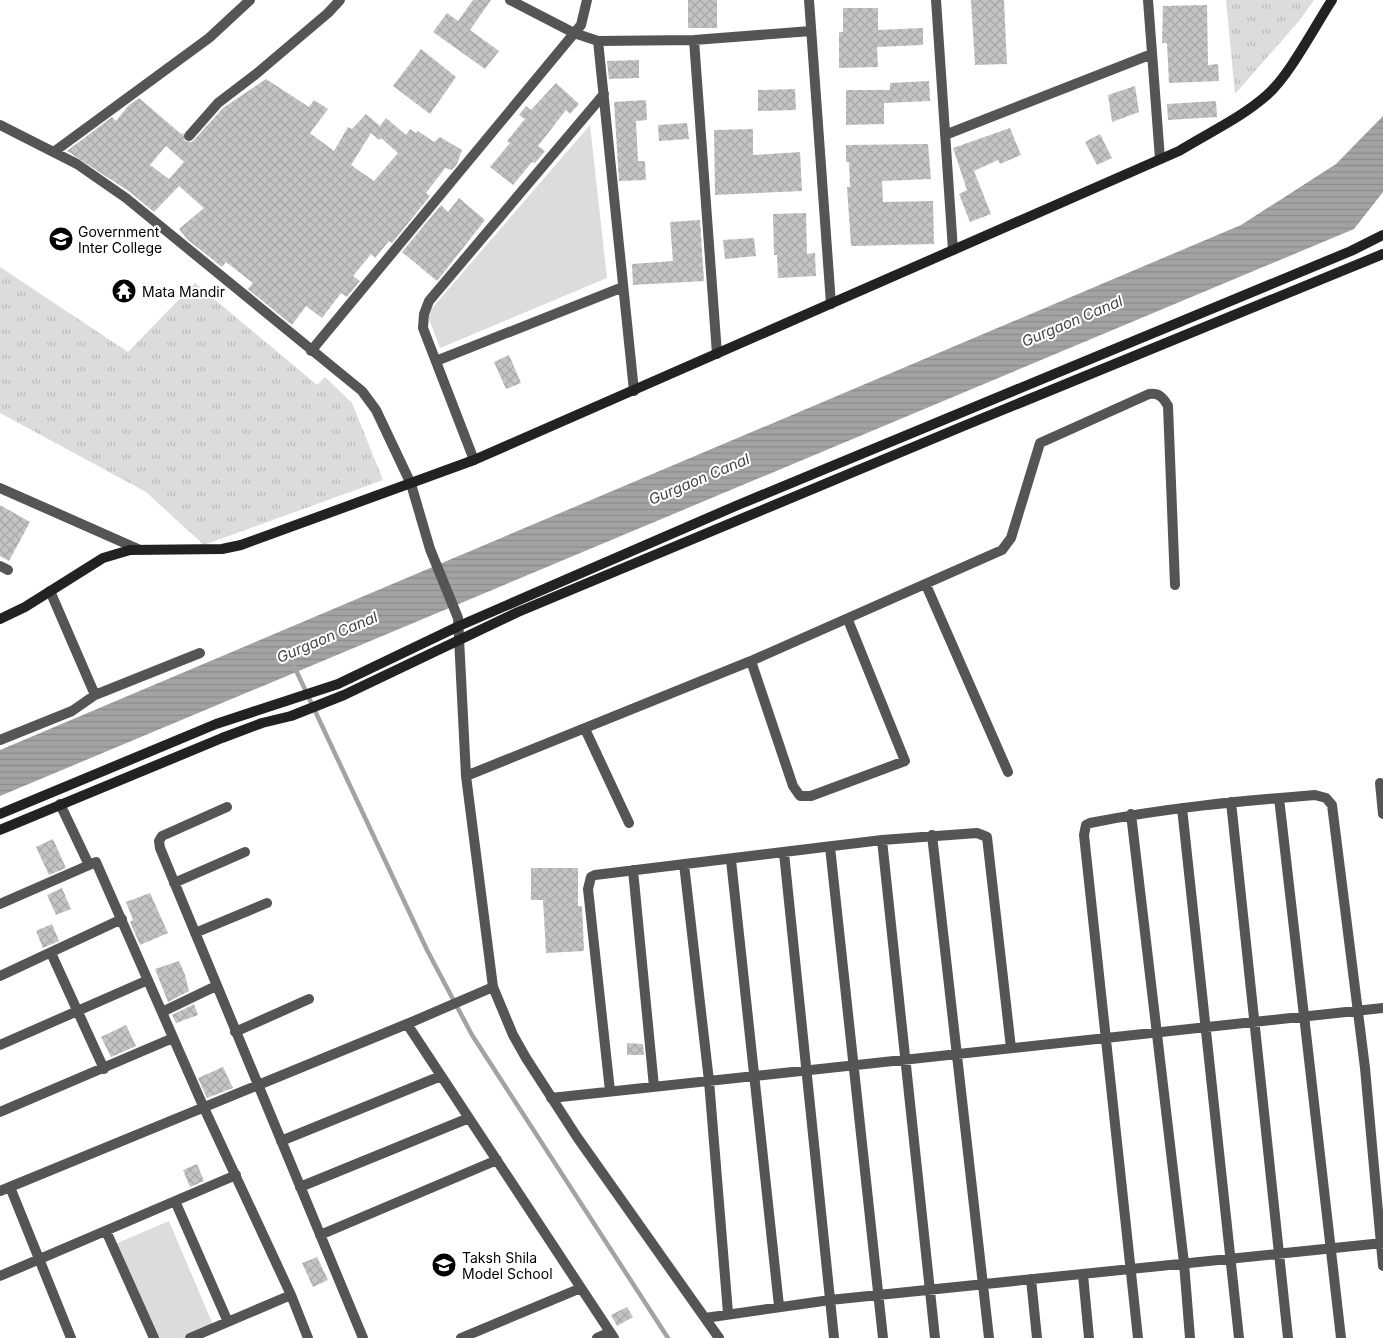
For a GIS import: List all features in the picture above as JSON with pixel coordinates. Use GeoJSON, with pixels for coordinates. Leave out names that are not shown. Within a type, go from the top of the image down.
{"type":"FeatureCollection","features":[{"type":"Feature","properties":{"kind":"main road"},"geometry":{"type":"LineString","coordinates":[[0,619],[103,558],[138,550],[231,548],[474,460],[1160,160],[1187,146],[1268,95],[1332,0]]}},
{"type":"Feature","properties":{"kind":"main road"},"geometry":{"type":"LineString","coordinates":[[0,814],[216,724],[288,702],[338,684],[459,626],[738,506],[1352,251],[1383,236]]}},
{"type":"Feature","properties":{"kind":"main road"},"geometry":{"type":"LineString","coordinates":[[0,830],[222,738],[262,723],[292,716],[344,695],[518,612],[1383,254]]}},
{"type":"Feature","properties":{"kind":"street"},"geometry":{"type":"LineString","coordinates":[[55,151],[209,38],[250,0]]}},
{"type":"Feature","properties":{"kind":"street"},"geometry":{"type":"LineString","coordinates":[[190,136],[218,102],[256,74],[328,13],[340,0]]}},
{"type":"Feature","properties":{"kind":"street"},"geometry":{"type":"LineString","coordinates":[[510,0],[574,33],[598,41],[694,40],[811,31]]}},
{"type":"Feature","properties":{"kind":"street"},"geometry":{"type":"LineString","coordinates":[[311,350],[574,33],[585,18],[587,0]]}},
{"type":"Feature","properties":{"kind":"street"},"geometry":{"type":"LineString","coordinates":[[809,0],[831,304]]}},
{"type":"Feature","properties":{"kind":"street"},"geometry":{"type":"LineString","coordinates":[[936,0],[953,250]]}},
{"type":"Feature","properties":{"kind":"street"},"geometry":{"type":"LineString","coordinates":[[1148,0],[1160,160]]}},
{"type":"Feature","properties":{"kind":"street"},"geometry":{"type":"LineString","coordinates":[[694,40],[717,354]]}},
{"type":"Feature","properties":{"kind":"street"},"geometry":{"type":"LineString","coordinates":[[598,41],[634,391]]}},
{"type":"Feature","properties":{"kind":"street"},"geometry":{"type":"LineString","coordinates":[[945,135],[1152,54]]}},
{"type":"Feature","properties":{"kind":"street"},"geometry":{"type":"LineString","coordinates":[[474,460],[423,328],[424,314],[429,300],[604,94]]}},
{"type":"Feature","properties":{"kind":"street"},"geometry":{"type":"LineString","coordinates":[[0,125],[55,151],[126,198],[362,391],[376,410],[411,484],[434,557],[456,612],[459,626],[466,776],[493,986],[513,1035],[552,1098],[719,1338]]}},
{"type":"Feature","properties":{"kind":"street"},"geometry":{"type":"LineString","coordinates":[[436,360],[623,287]]}},
{"type":"Feature","properties":{"kind":"street"},"geometry":{"type":"LineString","coordinates":[[466,776],[848,620],[1007,546],[1014,531],[1040,443],[1118,406],[1156,393],[1163,398],[1168,406],[1175,585]]}},
{"type":"Feature","properties":{"kind":"street"},"geometry":{"type":"LineString","coordinates":[[0,488],[138,550]]}},
{"type":"Feature","properties":{"kind":"street"},"geometry":{"type":"LineString","coordinates":[[926,585],[1008,772]]}},
{"type":"Feature","properties":{"kind":"street"},"geometry":{"type":"LineString","coordinates":[[50,591],[95,695]]}},
{"type":"Feature","properties":{"kind":"street"},"geometry":{"type":"LineString","coordinates":[[751,661],[793,786],[800,796],[811,796],[905,761],[848,620]]}},
{"type":"Feature","properties":{"kind":"street"},"geometry":{"type":"LineString","coordinates":[[0,740],[64,715],[95,695],[200,653]]}},
{"type":"Feature","properties":{"kind":"street"},"geometry":{"type":"LineString","coordinates":[[585,729],[629,823]]}},
{"type":"Feature","properties":{"kind":"street"},"geometry":{"type":"LineString","coordinates":[[1380,783],[1383,814]]}},
{"type":"Feature","properties":{"kind":"street"},"geometry":{"type":"LineString","coordinates":[[1138,1338],[1104,1037],[1084,830],[1090,822],[1132,814],[1231,802],[1315,795],[1326,798],[1332,805],[1356,1011],[1365,1068],[1383,1266]]}},
{"type":"Feature","properties":{"kind":"street"},"geometry":{"type":"LineString","coordinates":[[1279,798],[1303,1017],[1342,1338]]}},
{"type":"Feature","properties":{"kind":"street"},"geometry":{"type":"LineString","coordinates":[[1231,802],[1288,1338]]}},
{"type":"Feature","properties":{"kind":"street"},"geometry":{"type":"LineString","coordinates":[[60,804],[89,865]]}},
{"type":"Feature","properties":{"kind":"street"},"geometry":{"type":"LineString","coordinates":[[227,808],[160,838],[160,848],[363,1338]]}},
{"type":"Feature","properties":{"kind":"street"},"geometry":{"type":"LineString","coordinates":[[1182,808],[1239,1338]]}},
{"type":"Feature","properties":{"kind":"street"},"geometry":{"type":"LineString","coordinates":[[1132,814],[1184,1263],[1190,1338]]}},
{"type":"Feature","properties":{"kind":"street"},"geometry":{"type":"LineString","coordinates":[[610,1091],[588,888],[589,880],[595,875],[731,860],[882,840],[977,833],[987,837],[1011,1048]]}},
{"type":"Feature","properties":{"kind":"street"},"geometry":{"type":"LineString","coordinates":[[932,835],[989,1338]]}},
{"type":"Feature","properties":{"kind":"street"},"geometry":{"type":"LineString","coordinates":[[882,840],[907,1059],[935,1338]]}},
{"type":"Feature","properties":{"kind":"street"},"geometry":{"type":"LineString","coordinates":[[830,847],[880,1296],[883,1338]]}},
{"type":"Feature","properties":{"kind":"street"},"geometry":{"type":"LineString","coordinates":[[174,884],[244,852]]}},
{"type":"Feature","properties":{"kind":"street"},"geometry":{"type":"LineString","coordinates":[[784,853],[834,1338]]}},
{"type":"Feature","properties":{"kind":"street"},"geometry":{"type":"LineString","coordinates":[[731,860],[756,1076],[779,1306]]}},
{"type":"Feature","properties":{"kind":"street"},"geometry":{"type":"LineString","coordinates":[[0,904],[96,862],[204,1108],[292,1295],[308,1338]]}},
{"type":"Feature","properties":{"kind":"street"},"geometry":{"type":"LineString","coordinates":[[684,864],[709,1080],[728,1313]]}},
{"type":"Feature","properties":{"kind":"street"},"geometry":{"type":"LineString","coordinates":[[633,870],[654,1087]]}},
{"type":"Feature","properties":{"kind":"street"},"geometry":{"type":"LineString","coordinates":[[195,932],[267,903]]}},
{"type":"Feature","properties":{"kind":"street"},"geometry":{"type":"LineString","coordinates":[[0,976],[122,919]]}},
{"type":"Feature","properties":{"kind":"street"},"geometry":{"type":"LineString","coordinates":[[51,953],[104,1069]]}},
{"type":"Feature","properties":{"kind":"street"},"geometry":{"type":"LineString","coordinates":[[0,1045],[79,1012],[148,980]]}},
{"type":"Feature","properties":{"kind":"street"},"geometry":{"type":"LineString","coordinates":[[162,1012],[216,986]]}},
{"type":"Feature","properties":{"kind":"street"},"geometry":{"type":"LineString","coordinates":[[72,1338],[39,1259],[5,1189],[407,1024],[493,986]]}},
{"type":"Feature","properties":{"kind":"street"},"geometry":{"type":"LineString","coordinates":[[235,1032],[309,1000]]}},
{"type":"Feature","properties":{"kind":"street"},"geometry":{"type":"LineString","coordinates":[[552,1098],[1383,1008]]}},
{"type":"Feature","properties":{"kind":"street"},"geometry":{"type":"LineString","coordinates":[[407,1024],[612,1335],[597,1338]]}},
{"type":"Feature","properties":{"kind":"street"},"geometry":{"type":"LineString","coordinates":[[0,1112],[174,1038]]}},
{"type":"Feature","properties":{"kind":"street"},"geometry":{"type":"LineString","coordinates":[[281,1141],[441,1076]]}},
{"type":"Feature","properties":{"kind":"street"},"geometry":{"type":"LineString","coordinates":[[300,1187],[469,1118]]}},
{"type":"Feature","properties":{"kind":"street"},"geometry":{"type":"LineString","coordinates":[[320,1235],[497,1160]]}},
{"type":"Feature","properties":{"kind":"street"},"geometry":{"type":"LineString","coordinates":[[0,1276],[236,1175]]}},
{"type":"Feature","properties":{"kind":"street"},"geometry":{"type":"LineString","coordinates":[[175,1202],[228,1322]]}},
{"type":"Feature","properties":{"kind":"street"},"geometry":{"type":"LineString","coordinates":[[106,1231],[154,1338]]}},
{"type":"Feature","properties":{"kind":"street"},"geometry":{"type":"LineString","coordinates":[[705,1318],[728,1313],[830,1300],[1382,1243]]}},
{"type":"Feature","properties":{"kind":"street"},"geometry":{"type":"LineString","coordinates":[[1083,1275],[1089,1338]]}},
{"type":"Feature","properties":{"kind":"street"},"geometry":{"type":"LineString","coordinates":[[1031,1279],[1037,1338]]}},
{"type":"Feature","properties":{"kind":"street"},"geometry":{"type":"LineString","coordinates":[[461,1338],[581,1288]]}},
{"type":"Feature","properties":{"kind":"street"},"geometry":{"type":"LineString","coordinates":[[190,1338],[292,1295]]}},
{"type":"Feature","properties":{"kind":"green space"},"geometry":{"type":"Polygon","coordinates":[[[1226,0],[1314,0],[1299,21],[1235,94],[1226,0]]]}},
{"type":"Feature","properties":{"kind":"green space"},"geometry":{"type":"Polygon","coordinates":[[[590,125],[607,278],[440,348],[427,314],[590,125]]]}},
{"type":"Feature","properties":{"kind":"green space"},"geometry":{"type":"Polygon","coordinates":[[[0,267],[128,352],[195,283],[317,385],[325,377],[352,403],[383,480],[204,545],[146,492],[0,413],[0,267]]]}},
{"type":"Feature","properties":{"kind":"green space"},"geometry":{"type":"Polygon","coordinates":[[[169,1221],[213,1325],[182,1338],[156,1338],[115,1244],[169,1221]]]}},
{"type":"Feature","properties":{"kind":"water","name":"Gurgaon Canal"},"geometry":{"type":"Polygon","coordinates":[[[1383,116],[1383,192],[1354,229],[0,796],[0,750],[1241,225],[1336,164],[1383,116]]]}},
{"type":"Feature","properties":{"kind":"building"},"geometry":{"type":"Polygon","coordinates":[[[473,0],[491,0],[470,30],[499,51],[485,69],[433,32],[447,13],[458,21],[473,0]]]}},
{"type":"Feature","properties":{"kind":"building"},"geometry":{"type":"Polygon","coordinates":[[[688,0],[717,0],[717,28],[688,28],[688,0]]]}},
{"type":"Feature","properties":{"kind":"building"},"geometry":{"type":"Polygon","coordinates":[[[971,0],[1004,0],[1007,64],[975,65],[971,0]]]}},
{"type":"Feature","properties":{"kind":"building"},"geometry":{"type":"Polygon","coordinates":[[[1207,5],[1208,65],[1218,64],[1219,81],[1169,83],[1167,43],[1162,43],[1163,6],[1207,5]]]}},
{"type":"Feature","properties":{"kind":"building"},"geometry":{"type":"Polygon","coordinates":[[[843,8],[878,8],[878,30],[923,28],[923,45],[877,47],[878,67],[839,68],[839,32],[843,32],[843,8]]]}},
{"type":"Feature","properties":{"kind":"building"},"geometry":{"type":"Polygon","coordinates":[[[421,49],[456,77],[430,114],[393,86],[421,49]]]}},
{"type":"Feature","properties":{"kind":"building"},"geometry":{"type":"Polygon","coordinates":[[[639,60],[639,78],[609,79],[607,61],[639,60]]]}},
{"type":"Feature","properties":{"kind":"building"},"geometry":{"type":"Polygon","coordinates":[[[266,79],[309,107],[314,100],[328,109],[310,133],[334,151],[348,127],[352,129],[366,114],[380,126],[386,118],[406,135],[410,129],[416,133],[418,131],[434,142],[440,137],[462,150],[457,164],[452,170],[445,168],[426,193],[430,196],[392,243],[389,241],[375,258],[371,254],[353,276],[360,281],[347,297],[341,293],[322,318],[306,306],[292,325],[248,289],[253,283],[226,262],[222,267],[188,240],[179,229],[204,208],[179,186],[154,212],[130,192],[67,151],[112,117],[116,121],[128,106],[139,98],[181,134],[183,133],[185,141],[192,142],[223,108],[266,79]],[[371,133],[351,165],[374,181],[398,153],[381,138],[379,140],[371,133]],[[166,146],[150,165],[169,179],[184,162],[166,146]]]}},
{"type":"Feature","properties":{"kind":"building"},"geometry":{"type":"Polygon","coordinates":[[[929,81],[930,101],[884,103],[884,124],[846,125],[846,90],[890,90],[890,83],[929,81]]]}},
{"type":"Feature","properties":{"kind":"building"},"geometry":{"type":"Polygon","coordinates":[[[556,83],[579,104],[570,114],[566,110],[538,146],[545,151],[535,163],[532,162],[513,185],[490,167],[510,143],[507,141],[525,119],[519,115],[526,106],[531,110],[556,83]]]}},
{"type":"Feature","properties":{"kind":"building"},"geometry":{"type":"Polygon","coordinates":[[[1135,86],[1139,112],[1112,122],[1108,95],[1135,86]]]}},
{"type":"Feature","properties":{"kind":"building"},"geometry":{"type":"Polygon","coordinates":[[[795,89],[796,110],[758,111],[758,90],[795,89]]]}},
{"type":"Feature","properties":{"kind":"building"},"geometry":{"type":"Polygon","coordinates":[[[646,100],[647,120],[636,121],[638,161],[645,161],[646,180],[619,181],[614,102],[646,100]]]}},
{"type":"Feature","properties":{"kind":"building"},"geometry":{"type":"Polygon","coordinates":[[[1216,101],[1217,117],[1168,120],[1167,104],[1216,101]]]}},
{"type":"Feature","properties":{"kind":"building"},"geometry":{"type":"Polygon","coordinates":[[[687,123],[689,139],[659,141],[658,125],[687,123]]]}},
{"type":"Feature","properties":{"kind":"building"},"geometry":{"type":"Polygon","coordinates":[[[1010,128],[1021,155],[1000,164],[998,160],[974,171],[991,214],[970,222],[959,194],[967,190],[953,148],[1010,128]]]}},
{"type":"Feature","properties":{"kind":"building"},"geometry":{"type":"Polygon","coordinates":[[[753,129],[753,155],[800,152],[802,191],[715,195],[714,130],[753,129]]]}},
{"type":"Feature","properties":{"kind":"building"},"geometry":{"type":"Polygon","coordinates":[[[1100,134],[1112,158],[1097,165],[1085,142],[1100,134]]]}},
{"type":"Feature","properties":{"kind":"building"},"geometry":{"type":"Polygon","coordinates":[[[928,144],[931,179],[882,181],[883,202],[933,201],[934,244],[851,246],[847,187],[850,187],[849,162],[846,162],[846,145],[928,144]]]}},
{"type":"Feature","properties":{"kind":"building"},"geometry":{"type":"Polygon","coordinates":[[[459,198],[485,220],[437,281],[402,252],[441,205],[448,212],[459,198]]]}},
{"type":"Feature","properties":{"kind":"building"},"geometry":{"type":"Polygon","coordinates":[[[806,213],[807,254],[815,253],[816,276],[778,278],[777,255],[774,255],[773,214],[806,213]]]}},
{"type":"Feature","properties":{"kind":"building"},"geometry":{"type":"Polygon","coordinates":[[[700,220],[704,281],[633,285],[632,264],[673,261],[670,222],[700,220]]]}},
{"type":"Feature","properties":{"kind":"building"},"geometry":{"type":"Polygon","coordinates":[[[754,238],[756,256],[725,259],[723,240],[754,238]]]}},
{"type":"Feature","properties":{"kind":"building"},"geometry":{"type":"Polygon","coordinates":[[[509,355],[521,383],[506,389],[494,362],[509,355]]]}},
{"type":"Feature","properties":{"kind":"building"},"geometry":{"type":"Polygon","coordinates":[[[0,505],[30,522],[9,561],[0,556],[0,505]]]}},
{"type":"Feature","properties":{"kind":"building"},"geometry":{"type":"Polygon","coordinates":[[[53,839],[66,868],[49,875],[36,847],[53,839]]]}},
{"type":"Feature","properties":{"kind":"building"},"geometry":{"type":"Polygon","coordinates":[[[531,868],[578,868],[578,906],[582,906],[584,951],[546,953],[543,900],[531,900],[531,868]]]}},
{"type":"Feature","properties":{"kind":"building"},"geometry":{"type":"Polygon","coordinates":[[[62,888],[71,909],[56,915],[47,895],[62,888]]]}},
{"type":"Feature","properties":{"kind":"building"},"geometry":{"type":"Polygon","coordinates":[[[150,893],[168,933],[140,945],[130,922],[133,920],[126,902],[150,893]]]}},
{"type":"Feature","properties":{"kind":"building"},"geometry":{"type":"Polygon","coordinates":[[[52,924],[59,941],[43,948],[36,931],[52,924]]]}},
{"type":"Feature","properties":{"kind":"building"},"geometry":{"type":"Polygon","coordinates":[[[179,961],[189,991],[168,1002],[155,969],[179,961]]]}},
{"type":"Feature","properties":{"kind":"building"},"geometry":{"type":"Polygon","coordinates":[[[194,1004],[198,1015],[176,1023],[172,1015],[194,1004]]]}},
{"type":"Feature","properties":{"kind":"building"},"geometry":{"type":"Polygon","coordinates":[[[126,1025],[136,1046],[111,1057],[101,1037],[126,1025]]]}},
{"type":"Feature","properties":{"kind":"building"},"geometry":{"type":"Polygon","coordinates":[[[627,1043],[643,1044],[644,1055],[627,1055],[627,1043]]]}},
{"type":"Feature","properties":{"kind":"building"},"geometry":{"type":"Polygon","coordinates":[[[223,1067],[233,1088],[207,1098],[198,1078],[223,1067]]]}},
{"type":"Feature","properties":{"kind":"building"},"geometry":{"type":"Polygon","coordinates":[[[197,1164],[204,1181],[190,1187],[183,1170],[197,1164]]]}},
{"type":"Feature","properties":{"kind":"building"},"geometry":{"type":"Polygon","coordinates":[[[317,1257],[328,1280],[313,1287],[302,1263],[317,1257]]]}},
{"type":"Feature","properties":{"kind":"building"},"geometry":{"type":"Polygon","coordinates":[[[627,1307],[633,1317],[617,1326],[611,1315],[627,1307]]]}},
{"type":"Feature","properties":{"kind":"waterway","name":"Gurgaon Canal"},"geometry":{"type":"LineString","coordinates":[[294,666],[427,950],[472,1035],[668,1338]]}},
{"type":"Feature","properties":{"kind":"place","name":"Government Inter College"},"geometry":{"type":"Point","coordinates":[61,239]}},
{"type":"Feature","properties":{"kind":"place","name":"Mata Mandir"},"geometry":{"type":"Point","coordinates":[124,291]}},
{"type":"Feature","properties":{"kind":"place","name":"Taksh Shila Model School"},"geometry":{"type":"Point","coordinates":[444,1265]}}]}
